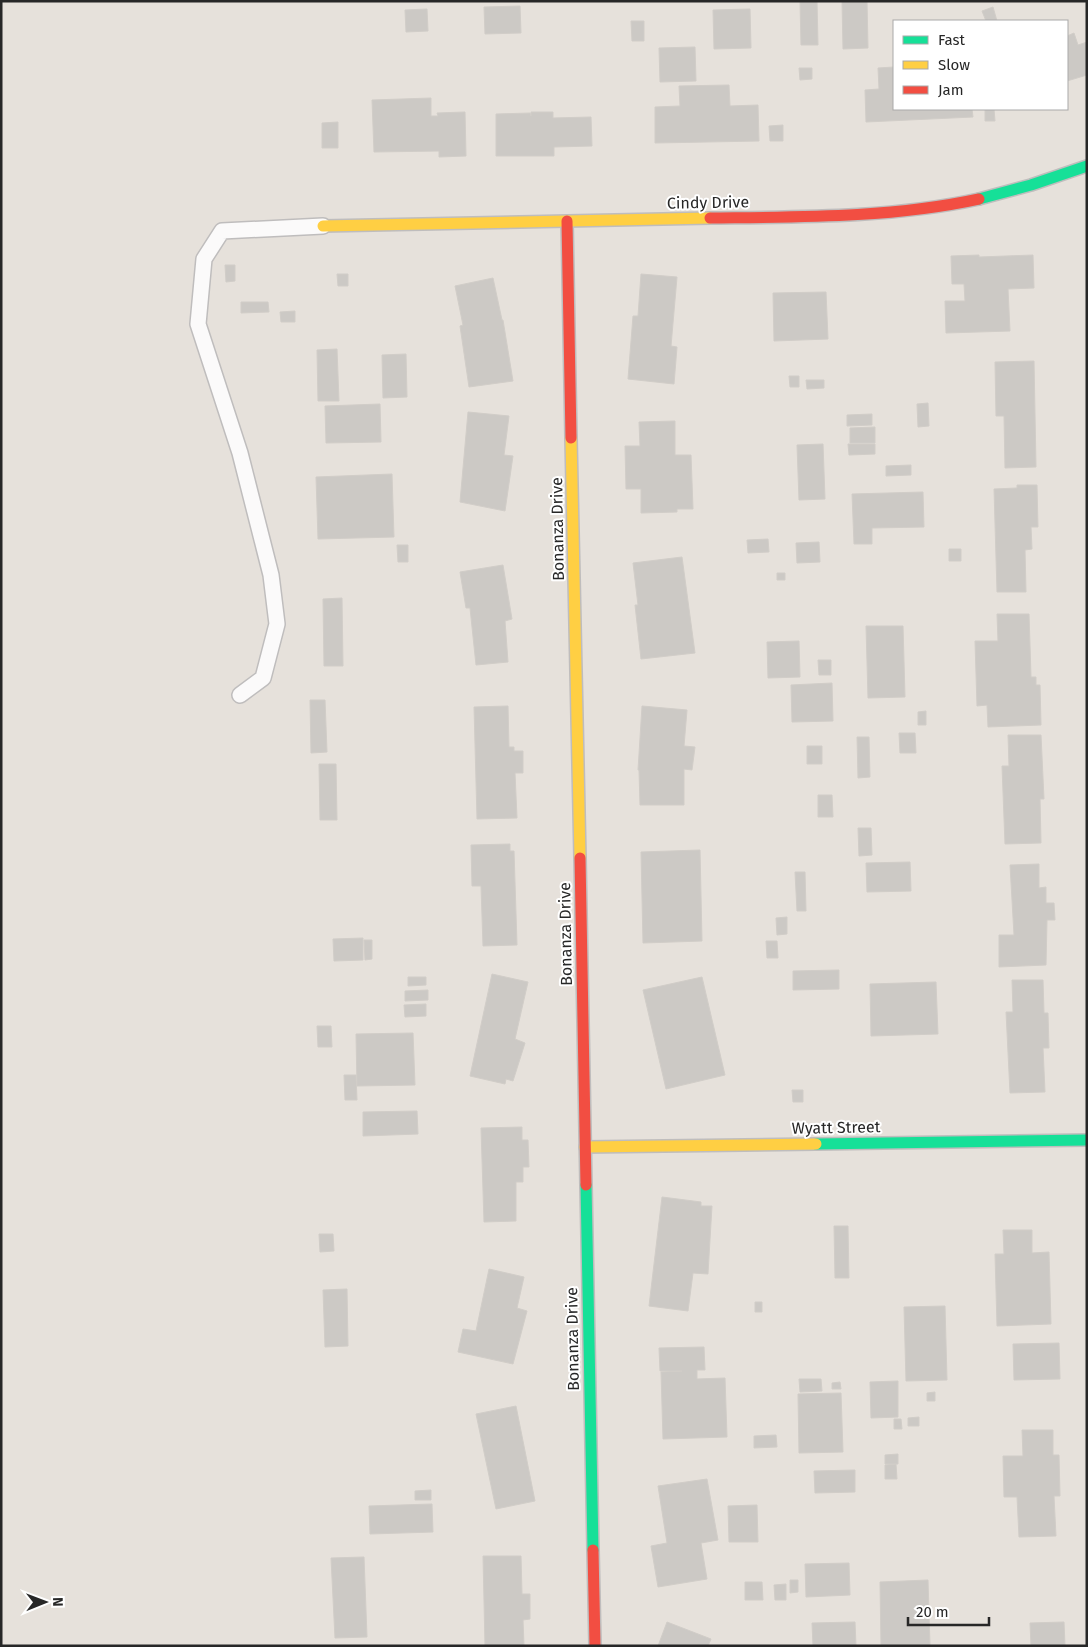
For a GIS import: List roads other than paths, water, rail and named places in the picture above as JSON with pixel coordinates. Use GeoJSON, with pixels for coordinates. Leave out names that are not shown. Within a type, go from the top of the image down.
{"type":"FeatureCollection","features":[{"type":"Feature","properties":{"kind":"street","name":"Cindy Drive"},"geometry":{"type":"LineString","coordinates":[[323,226],[837,216],[905,211],[973,200],[1039,183],[1087,166]]}},
{"type":"Feature","properties":{"kind":"street","name":"Bonanza Drive"},"geometry":{"type":"LineString","coordinates":[[567,221],[595,1646]]}},
{"type":"Feature","properties":{"kind":"street","name":"Wyatt Street"},"geometry":{"type":"LineString","coordinates":[[585,1147],[1087,1140]]}},
{"type":"Feature","properties":{"kind":"lane"},"geometry":{"type":"LineString","coordinates":[[240,695],[263,678],[277,624],[271,575],[242,462],[198,324],[204,259],[222,231],[323,226]]}}]}
